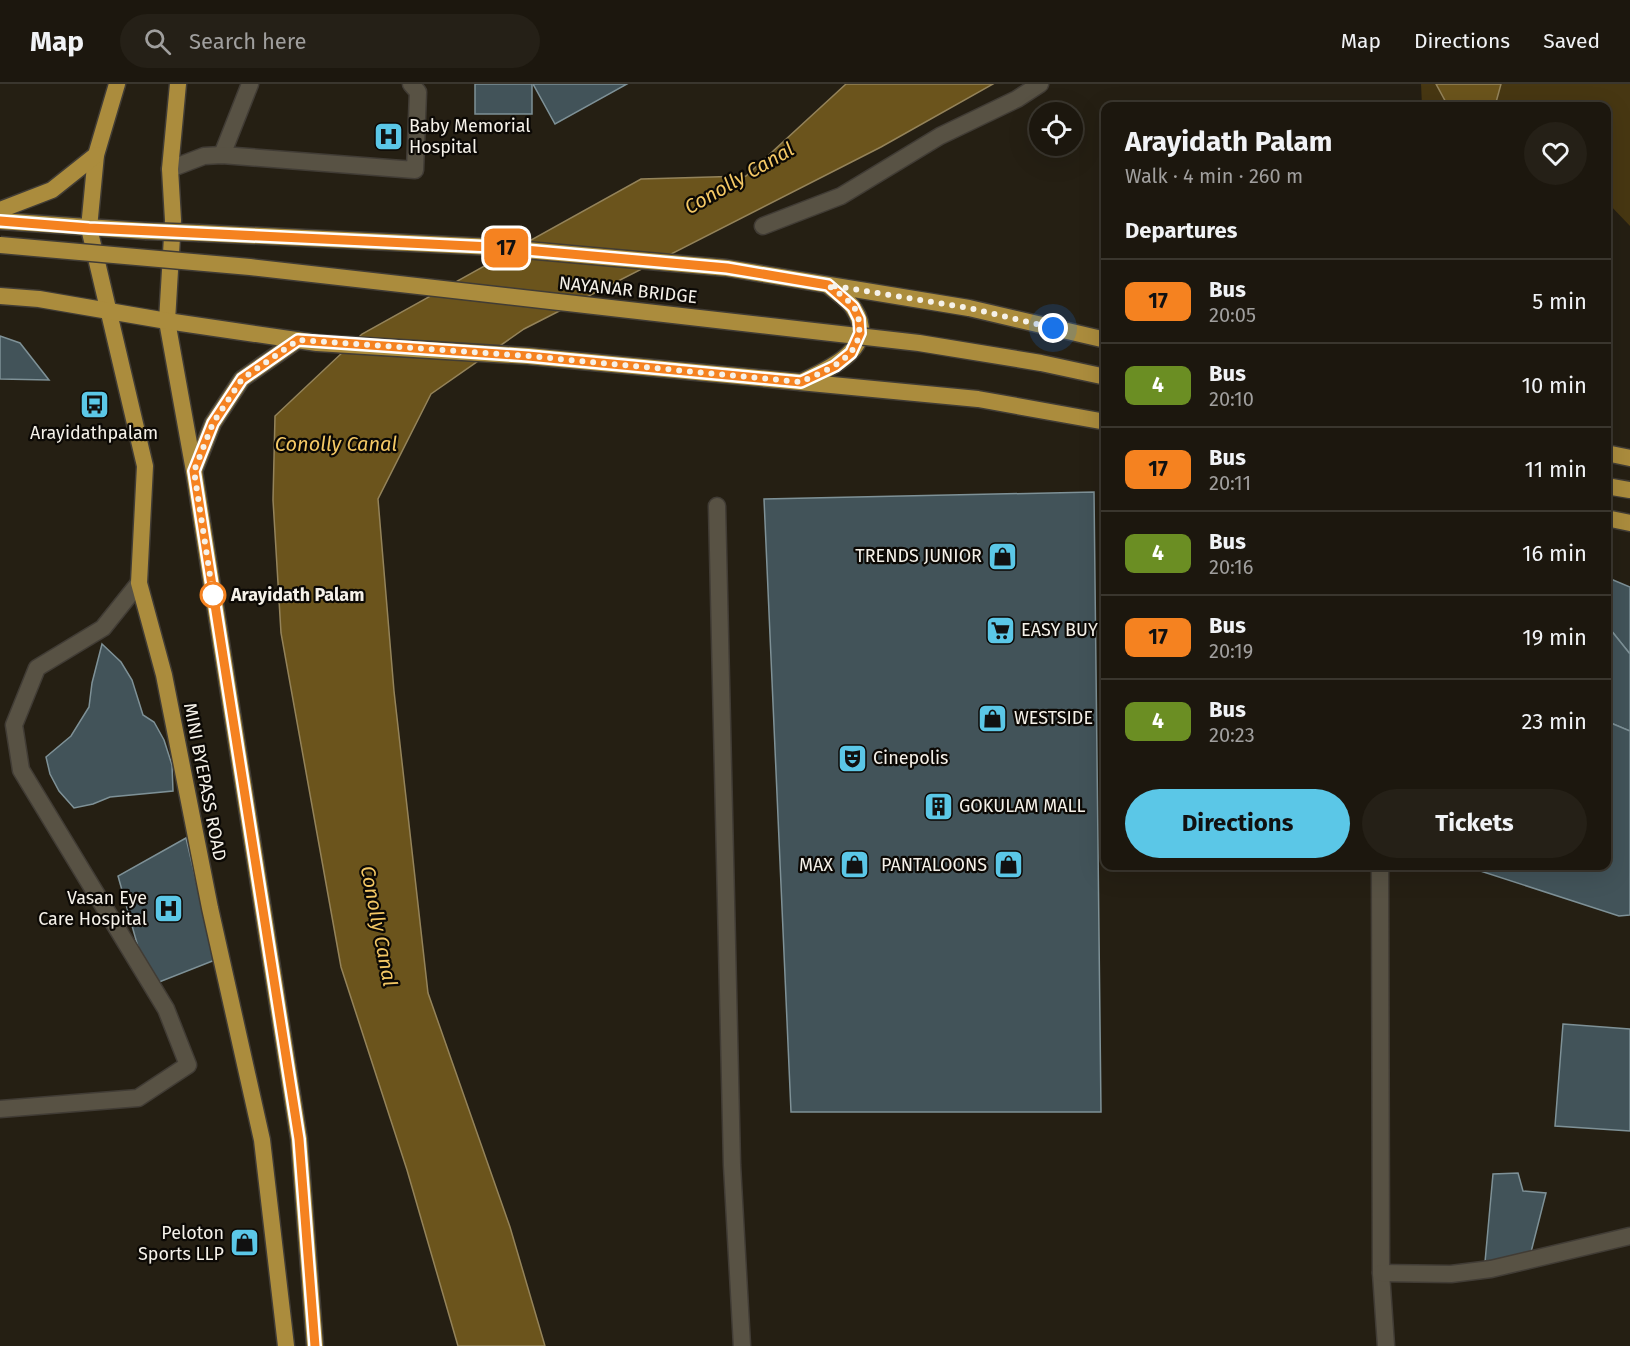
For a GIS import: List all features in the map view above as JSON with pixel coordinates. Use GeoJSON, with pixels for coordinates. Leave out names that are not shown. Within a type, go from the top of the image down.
{"type":"FeatureCollection","features":[{"type":"Feature","properties":{"kind":"main road","name":"MINI BYEPASS ROAD"},"geometry":{"type":"LineString","coordinates":[[117,84],[96,155],[89,228],[146,466],[139,583],[164,675],[210,908],[262,1140],[286,1346]]}},
{"type":"Feature","properties":{"kind":"main road"},"geometry":{"type":"LineString","coordinates":[[178,84],[170,169],[173,220],[167,321],[194,471],[299,1139],[315,1346]]}},
{"type":"Feature","properties":{"kind":"main road"},"geometry":{"type":"LineString","coordinates":[[0,210],[52,190],[96,155]]}},
{"type":"Feature","properties":{"kind":"main road"},"geometry":{"type":"LineString","coordinates":[[0,221],[89,228],[492,247],[727,268],[969,308],[1101,339]]}},
{"type":"Feature","properties":{"kind":"main road","name":"NAYANAR BRIDGE"},"geometry":{"type":"LineString","coordinates":[[0,245],[250,267],[919,343],[1041,363],[1101,376]]}},
{"type":"Feature","properties":{"kind":"main road"},"geometry":{"type":"LineString","coordinates":[[801,382],[835,366],[851,353],[860,333],[859,319],[853,307],[828,285]]}},
{"type":"Feature","properties":{"kind":"main road"},"geometry":{"type":"LineString","coordinates":[[0,296],[39,299],[317,343],[528,356],[978,399],[1101,421]]}},
{"type":"Feature","properties":{"kind":"main road"},"geometry":{"type":"LineString","coordinates":[[194,471],[213,423],[242,379],[298,340]]}},
{"type":"Feature","properties":{"kind":"main road"},"geometry":{"type":"LineString","coordinates":[[1611,454],[1630,458]]}},
{"type":"Feature","properties":{"kind":"main road"},"geometry":{"type":"LineString","coordinates":[[1611,487],[1630,490]]}},
{"type":"Feature","properties":{"kind":"main road"},"geometry":{"type":"LineString","coordinates":[[1611,519],[1630,523]]}},
{"type":"Feature","properties":{"kind":"street"},"geometry":{"type":"LineString","coordinates":[[222,155],[250,84]]}},
{"type":"Feature","properties":{"kind":"street"},"geometry":{"type":"LineString","coordinates":[[170,169],[204,156],[222,155],[415,170],[418,92],[411,84]]}},
{"type":"Feature","properties":{"kind":"street"},"geometry":{"type":"LineString","coordinates":[[763,226],[841,196],[940,136],[1017,99],[1040,84]]}},
{"type":"Feature","properties":{"kind":"street"},"geometry":{"type":"LineString","coordinates":[[717,506],[732,1165],[742,1346]]}},
{"type":"Feature","properties":{"kind":"street"},"geometry":{"type":"LineString","coordinates":[[0,1109],[138,1098],[188,1065],[166,1009],[21,770],[14,725],[37,668],[103,628],[139,583]]}},
{"type":"Feature","properties":{"kind":"street"},"geometry":{"type":"LineString","coordinates":[[1380,870],[1381,1273],[1386,1346]]}},
{"type":"Feature","properties":{"kind":"street"},"geometry":{"type":"LineString","coordinates":[[1381,1273],[1451,1274],[1491,1269],[1630,1236]]}},
{"type":"Feature","properties":{"kind":"shaded area"},"geometry":{"type":"Polygon","coordinates":[[[1421,84],[1630,84],[1630,226],[1611,206],[1611,102],[1422,102],[1421,84]]]}},
{"type":"Feature","properties":{"kind":"water","name":"Conolly Canal"},"geometry":{"type":"Polygon","coordinates":[[[846,84],[993,84],[881,147],[524,329],[431,394],[378,499],[394,691],[428,993],[510,1227],[545,1346],[458,1346],[407,1170],[341,967],[281,633],[273,500],[275,416],[362,334],[641,179],[746,176],[846,84]]]}},
{"type":"Feature","properties":{"kind":"water"},"geometry":{"type":"Polygon","coordinates":[[[1436,84],[1501,84],[1496,102],[1446,102],[1436,84]]]}},
{"type":"Feature","properties":{"kind":"building"},"geometry":{"type":"Polygon","coordinates":[[[475,84],[532,84],[532,114],[475,114],[475,84]]]}},
{"type":"Feature","properties":{"kind":"building"},"geometry":{"type":"Polygon","coordinates":[[[533,84],[627,84],[555,124],[533,84]]]}},
{"type":"Feature","properties":{"kind":"building"},"geometry":{"type":"Polygon","coordinates":[[[0,336],[20,343],[49,380],[0,379],[0,336]]]}},
{"type":"Feature","properties":{"kind":"building","name":"GOKULAM MALL"},"geometry":{"type":"Polygon","coordinates":[[[1094,492],[1101,1112],[791,1112],[764,499],[1094,492]]]}},
{"type":"Feature","properties":{"kind":"building"},"geometry":{"type":"Polygon","coordinates":[[[1611,579],[1630,587],[1630,654],[1611,630],[1611,579]]]}},
{"type":"Feature","properties":{"kind":"building"},"geometry":{"type":"Polygon","coordinates":[[[1611,630],[1630,654],[1630,731],[1611,723],[1611,630]]]}},
{"type":"Feature","properties":{"kind":"building"},"geometry":{"type":"Polygon","coordinates":[[[102,644],[121,662],[132,680],[143,715],[154,722],[164,740],[172,765],[173,791],[110,797],[74,808],[59,791],[50,774],[46,757],[71,736],[89,707],[92,683],[102,644]]]}},
{"type":"Feature","properties":{"kind":"building"},"geometry":{"type":"Polygon","coordinates":[[[1611,723],[1630,731],[1630,915],[1619,916],[1477,870],[1611,870],[1611,723]]]}},
{"type":"Feature","properties":{"kind":"building"},"geometry":{"type":"Polygon","coordinates":[[[186,838],[215,960],[149,986],[118,876],[186,838]]]}},
{"type":"Feature","properties":{"kind":"building"},"geometry":{"type":"Polygon","coordinates":[[[1563,1024],[1630,1029],[1630,1131],[1555,1126],[1563,1024]]]}},
{"type":"Feature","properties":{"kind":"building"},"geometry":{"type":"Polygon","coordinates":[[[1518,1173],[1523,1191],[1546,1193],[1529,1260],[1485,1262],[1493,1174],[1518,1173]]]}},
{"type":"Feature","properties":{"kind":"bus line","name":"17"},"geometry":{"type":"LineString","coordinates":[[0,221],[89,228],[492,247],[727,268],[828,285],[853,307],[859,319],[860,333],[851,353],[835,366],[801,382],[528,356],[298,340],[242,379],[213,423],[194,471],[299,1139],[315,1346]]}},
{"type":"Feature","properties":{"kind":"place","name":"Baby Memorial Hospital"},"geometry":{"type":"Point","coordinates":[388,136]}},
{"type":"Feature","properties":{"kind":"place","name":"Arayidathpalam"},"geometry":{"type":"Point","coordinates":[94,404]}},
{"type":"Feature","properties":{"kind":"place","name":"TRENDS JUNIOR"},"geometry":{"type":"Point","coordinates":[1003,556]}},
{"type":"Feature","properties":{"kind":"place","name":"Arayidath Palam"},"geometry":{"type":"Point","coordinates":[213,595]}},
{"type":"Feature","properties":{"kind":"place","name":"EASY BUY"},"geometry":{"type":"Point","coordinates":[1000,630]}},
{"type":"Feature","properties":{"kind":"place","name":"WESTSIDE"},"geometry":{"type":"Point","coordinates":[993,718]}},
{"type":"Feature","properties":{"kind":"place","name":"Cinepolis"},"geometry":{"type":"Point","coordinates":[852,758]}},
{"type":"Feature","properties":{"kind":"place","name":"GOKULAM MALL"},"geometry":{"type":"Point","coordinates":[938,806]}},
{"type":"Feature","properties":{"kind":"place","name":"MAX"},"geometry":{"type":"Point","coordinates":[854,865]}},
{"type":"Feature","properties":{"kind":"place","name":"PANTALOONS"},"geometry":{"type":"Point","coordinates":[1008,865]}},
{"type":"Feature","properties":{"kind":"place","name":"Vasan Eye Care Hospital"},"geometry":{"type":"Point","coordinates":[168,908]}},
{"type":"Feature","properties":{"kind":"place","name":"Peloton Sports LLP"},"geometry":{"type":"Point","coordinates":[245,1243]}},
{"type":"Feature","properties":{"kind":"route"},"geometry":{"type":"LineString","coordinates":[[213,595],[194,471],[213,423],[242,379],[298,340],[528,356],[801,382],[835,366],[851,353],[860,333],[859,319],[853,307],[828,285],[969,308],[1053,328]]}}]}
